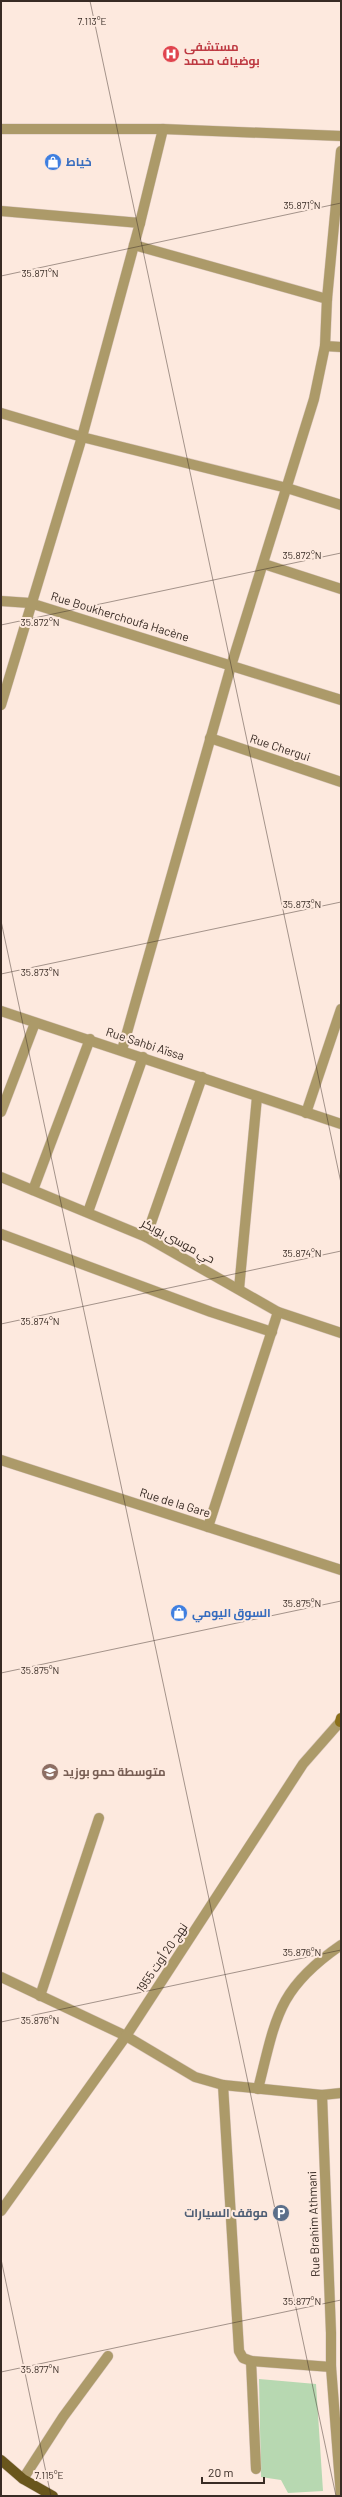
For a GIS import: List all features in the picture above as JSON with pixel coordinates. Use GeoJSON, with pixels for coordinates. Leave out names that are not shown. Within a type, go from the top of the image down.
{"type":"FeatureCollection","features":[{"type":"Feature","properties":{"kind":"main road"},"geometry":{"type":"LineString","coordinates":[[1,2460],[23,2478],[53,2496]]}},
{"type":"Feature","properties":{"kind":"street"},"geometry":{"type":"LineString","coordinates":[[1,128],[163,129],[341,136]]}},
{"type":"Feature","properties":{"kind":"street"},"geometry":{"type":"LineString","coordinates":[[1,705],[30,603],[82,437],[140,223],[163,129]]}},
{"type":"Feature","properties":{"kind":"street"},"geometry":{"type":"LineString","coordinates":[[122,1050],[231,666],[264,564],[314,399],[325,346],[327,299],[341,151]]}},
{"type":"Feature","properties":{"kind":"street"},"geometry":{"type":"LineString","coordinates":[[1,211],[140,223]]}},
{"type":"Feature","properties":{"kind":"street"},"geometry":{"type":"LineString","coordinates":[[134,245],[327,299]]}},
{"type":"Feature","properties":{"kind":"street"},"geometry":{"type":"LineString","coordinates":[[325,346],[341,347]]}},
{"type":"Feature","properties":{"kind":"street"},"geometry":{"type":"LineString","coordinates":[[1,413],[82,437],[287,488],[341,505]]}},
{"type":"Feature","properties":{"kind":"street"},"geometry":{"type":"LineString","coordinates":[[264,564],[341,589]]}},
{"type":"Feature","properties":{"kind":"street","name":"Rue Boukherchoufa Hacène"},"geometry":{"type":"LineString","coordinates":[[1,601],[30,603],[341,700]]}},
{"type":"Feature","properties":{"kind":"street","name":"Rue Chergui"},"geometry":{"type":"LineString","coordinates":[[210,738],[341,782]]}},
{"type":"Feature","properties":{"kind":"street"},"geometry":{"type":"LineString","coordinates":[[306,1113],[341,1009]]}},
{"type":"Feature","properties":{"kind":"street","name":"Rue Sahbi Aïssa"},"geometry":{"type":"LineString","coordinates":[[1,1011],[202,1076],[257,1097],[341,1124]]}},
{"type":"Feature","properties":{"kind":"street"},"geometry":{"type":"LineString","coordinates":[[1,1112],[35,1023]]}},
{"type":"Feature","properties":{"kind":"street"},"geometry":{"type":"LineString","coordinates":[[33,1190],[90,1039]]}},
{"type":"Feature","properties":{"kind":"street"},"geometry":{"type":"LineString","coordinates":[[88,1212],[143,1057]]}},
{"type":"Feature","properties":{"kind":"street"},"geometry":{"type":"LineString","coordinates":[[146,1237],[202,1076]]}},
{"type":"Feature","properties":{"kind":"street"},"geometry":{"type":"LineString","coordinates":[[239,1289],[257,1097]]}},
{"type":"Feature","properties":{"kind":"street","name":"حي موسى بوبكر"},"geometry":{"type":"LineString","coordinates":[[1,1177],[146,1237],[278,1312],[341,1333]]}},
{"type":"Feature","properties":{"kind":"street"},"geometry":{"type":"LineString","coordinates":[[1,1234],[272,1332]]}},
{"type":"Feature","properties":{"kind":"street"},"geometry":{"type":"LineString","coordinates":[[208,1528],[278,1312]]}},
{"type":"Feature","properties":{"kind":"street","name":"Rue de la Gare"},"geometry":{"type":"LineString","coordinates":[[1,1460],[341,1570]]}},
{"type":"Feature","properties":{"kind":"street","name":"نهج 20 أوت 1955"},"geometry":{"type":"LineString","coordinates":[[1,2211],[126,2036],[303,1764],[341,1721]]}},
{"type":"Feature","properties":{"kind":"street"},"geometry":{"type":"LineString","coordinates":[[40,1996],[99,1818]]}},
{"type":"Feature","properties":{"kind":"street"},"geometry":{"type":"LineString","coordinates":[[258,2089],[275,2019],[289,1991],[306,1971],[341,1945]]}},
{"type":"Feature","properties":{"kind":"street"},"geometry":{"type":"LineString","coordinates":[[1,1977],[126,2036],[195,2077],[223,2085],[258,2089],[322,2095],[341,2093]]}},
{"type":"Feature","properties":{"kind":"street"},"geometry":{"type":"LineString","coordinates":[[223,2085],[239,2351],[243,2358],[251,2361],[330,2367]]}},
{"type":"Feature","properties":{"kind":"street","name":"Rue Brahim Athmani"},"geometry":{"type":"LineString","coordinates":[[322,2095],[336,2332],[330,2367],[341,2496]]}},
{"type":"Feature","properties":{"kind":"street"},"geometry":{"type":"LineString","coordinates":[[23,2478],[63,2417],[108,2356]]}},
{"type":"Feature","properties":{"kind":"street"},"geometry":{"type":"LineString","coordinates":[[251,2361],[256,2469]]}},
{"type":"Feature","properties":{"kind":"green space"},"geometry":{"type":"Polygon","coordinates":[[[259,2379],[316,2384],[323,2491],[288,2493],[281,2480],[261,2477],[259,2379]]]}},
{"type":"Feature","properties":{"kind":"place","name":"مستشفى بوضياف محمد"},"geometry":{"type":"Point","coordinates":[171,54]}},
{"type":"Feature","properties":{"kind":"place","name":"خياط"},"geometry":{"type":"Point","coordinates":[53,162]}},
{"type":"Feature","properties":{"kind":"place","name":"السوق اليومي"},"geometry":{"type":"Point","coordinates":[179,1613]}},
{"type":"Feature","properties":{"kind":"place","name":"متوسطة حمو بوزيد"},"geometry":{"type":"Point","coordinates":[50,1772]}},
{"type":"Feature","properties":{"kind":"place","name":"موقف السيارات"},"geometry":{"type":"Point","coordinates":[281,2213]}}]}
